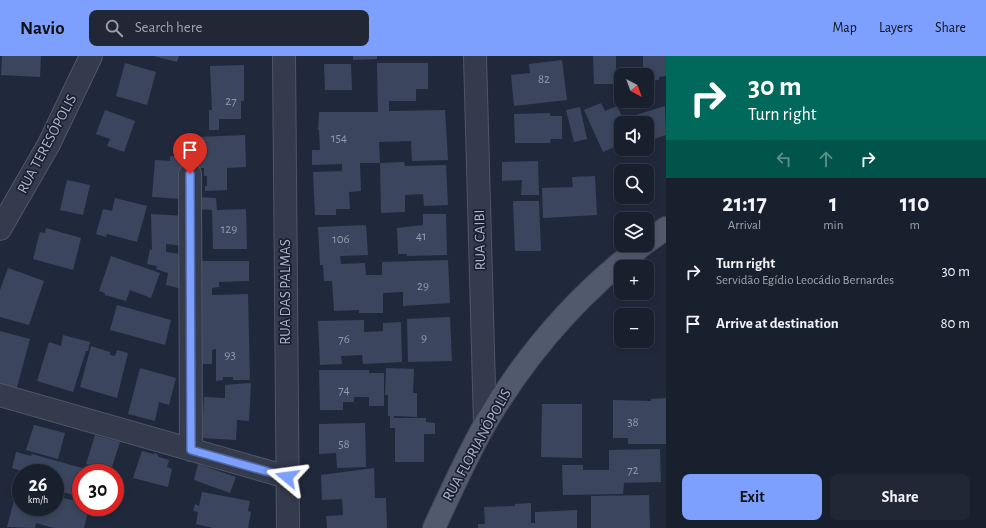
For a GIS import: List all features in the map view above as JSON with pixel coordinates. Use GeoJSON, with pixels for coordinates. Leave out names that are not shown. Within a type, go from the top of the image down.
{"type":"FeatureCollection","features":[{"type":"Feature","properties":{"kind":"main road"},"geometry":{"type":"LineString","coordinates":[[654,237],[666,228]]}},
{"type":"Feature","properties":{"kind":"main road","name":"RUA FLORIANÓPOLIS"},"geometry":{"type":"LineString","coordinates":[[434,528],[485,424],[532,355],[566,315],[635,252]]}},
{"type":"Feature","properties":{"kind":"street","name":"RUA TERESÓPOLIS"},"geometry":{"type":"LineString","coordinates":[[0,229],[49,144],[90,56]]}},
{"type":"Feature","properties":{"kind":"street","name":"RUA DAS PALMAS"},"geometry":{"type":"LineString","coordinates":[[284,56],[288,528]]}},
{"type":"Feature","properties":{"kind":"street","name":"RUA CAIBI"},"geometry":{"type":"LineString","coordinates":[[475,56],[485,424]]}},
{"type":"Feature","properties":{"kind":"street"},"geometry":{"type":"LineString","coordinates":[[190,174],[191,450]]}},
{"type":"Feature","properties":{"kind":"street"},"geometry":{"type":"LineString","coordinates":[[0,395],[287,477]]}},
{"type":"Feature","properties":{"kind":"building"},"geometry":{"type":"Polygon","coordinates":[[[2,56],[41,56],[40,77],[1,75],[2,56]]]}},
{"type":"Feature","properties":{"kind":"building"},"geometry":{"type":"Polygon","coordinates":[[[153,56],[179,56],[177,62],[153,56]]]}},
{"type":"Feature","properties":{"kind":"building"},"geometry":{"type":"Polygon","coordinates":[[[353,56],[377,56],[377,59],[353,60],[353,56]]]}},
{"type":"Feature","properties":{"kind":"building"},"geometry":{"type":"Polygon","coordinates":[[[593,56],[616,56],[614,84],[594,84],[593,56]]]}},
{"type":"Feature","properties":{"kind":"building"},"geometry":{"type":"Polygon","coordinates":[[[643,56],[666,56],[666,76],[659,77],[659,80],[654,80],[654,68],[643,68],[643,56]]]}},
{"type":"Feature","properties":{"kind":"building"},"geometry":{"type":"Polygon","coordinates":[[[562,60],[567,100],[514,106],[511,75],[530,73],[529,64],[562,60]]]}},
{"type":"Feature","properties":{"kind":"building"},"geometry":{"type":"Polygon","coordinates":[[[125,63],[156,72],[147,105],[116,96],[125,63]]]}},
{"type":"Feature","properties":{"kind":"building"},"geometry":{"type":"Polygon","coordinates":[[[377,63],[428,63],[428,89],[416,89],[416,101],[389,101],[389,111],[445,110],[448,160],[412,161],[411,141],[379,142],[380,163],[360,163],[361,191],[349,192],[350,209],[336,209],[336,215],[315,215],[313,172],[342,171],[342,164],[312,165],[312,150],[320,150],[318,130],[319,112],[378,112],[377,63]]]}},
{"type":"Feature","properties":{"kind":"building"},"geometry":{"type":"Polygon","coordinates":[[[324,64],[351,64],[352,90],[325,90],[324,64]]]}},
{"type":"Feature","properties":{"kind":"building"},"geometry":{"type":"Polygon","coordinates":[[[244,65],[244,101],[241,101],[241,119],[219,119],[219,130],[209,130],[209,110],[212,110],[210,66],[244,65]]]}},
{"type":"Feature","properties":{"kind":"building"},"geometry":{"type":"Polygon","coordinates":[[[601,103],[605,111],[614,107],[618,108],[622,116],[614,116],[614,147],[603,152],[584,110],[601,103]]]}},
{"type":"Feature","properties":{"kind":"building"},"geometry":{"type":"Polygon","coordinates":[[[665,106],[666,135],[654,139],[654,116],[636,115],[665,106]]]}},
{"type":"Feature","properties":{"kind":"building"},"geometry":{"type":"Polygon","coordinates":[[[580,107],[587,139],[574,142],[566,110],[580,107]]]}},
{"type":"Feature","properties":{"kind":"building"},"geometry":{"type":"Polygon","coordinates":[[[105,110],[135,121],[124,152],[107,146],[110,139],[96,134],[105,110]]]}},
{"type":"Feature","properties":{"kind":"building"},"geometry":{"type":"Polygon","coordinates":[[[550,113],[550,116],[562,116],[562,139],[551,139],[550,143],[515,143],[514,114],[550,113]]]}},
{"type":"Feature","properties":{"kind":"building"},"geometry":{"type":"Polygon","coordinates":[[[245,135],[246,167],[227,168],[227,190],[205,191],[205,186],[207,186],[207,176],[204,176],[204,168],[197,168],[196,137],[245,135]]]}},
{"type":"Feature","properties":{"kind":"building"},"geometry":{"type":"Polygon","coordinates":[[[170,156],[186,158],[182,199],[152,197],[155,160],[170,161],[170,156]]]}},
{"type":"Feature","properties":{"kind":"building"},"geometry":{"type":"Polygon","coordinates":[[[538,161],[539,195],[521,195],[522,180],[502,181],[502,162],[538,161]]]}},
{"type":"Feature","properties":{"kind":"building"},"geometry":{"type":"Polygon","coordinates":[[[404,162],[405,166],[446,165],[448,205],[424,206],[423,194],[405,195],[405,212],[381,213],[380,163],[404,162]]]}},
{"type":"Feature","properties":{"kind":"building"},"geometry":{"type":"Polygon","coordinates":[[[595,176],[597,215],[543,218],[542,188],[573,187],[572,177],[595,176]]]}},
{"type":"Feature","properties":{"kind":"building"},"geometry":{"type":"Polygon","coordinates":[[[67,180],[90,185],[83,215],[60,210],[67,180]]]}},
{"type":"Feature","properties":{"kind":"building"},"geometry":{"type":"Polygon","coordinates":[[[197,197],[216,198],[217,210],[246,209],[247,249],[213,249],[212,210],[197,209],[197,197]]]}},
{"type":"Feature","properties":{"kind":"building"},"geometry":{"type":"Polygon","coordinates":[[[115,198],[147,206],[137,242],[107,234],[106,237],[96,234],[103,209],[112,211],[115,198]]]}},
{"type":"Feature","properties":{"kind":"building"},"geometry":{"type":"Polygon","coordinates":[[[513,201],[539,201],[541,251],[515,251],[513,201]]]}},
{"type":"Feature","properties":{"kind":"building"},"geometry":{"type":"Polygon","coordinates":[[[151,214],[186,216],[185,246],[166,244],[166,252],[187,255],[182,289],[166,285],[168,273],[156,269],[157,266],[147,264],[150,249],[152,250],[151,214]]]}},
{"type":"Feature","properties":{"kind":"building"},"geometry":{"type":"Polygon","coordinates":[[[423,214],[446,214],[447,255],[407,256],[407,254],[398,254],[397,228],[423,225],[423,214]]]}},
{"type":"Feature","properties":{"kind":"building"},"geometry":{"type":"Polygon","coordinates":[[[366,225],[368,255],[340,256],[341,264],[365,263],[366,275],[382,275],[382,262],[448,260],[450,303],[403,306],[403,292],[383,293],[383,313],[359,313],[359,310],[334,311],[332,281],[324,281],[323,265],[320,265],[318,227],[366,225]]]}},
{"type":"Feature","properties":{"kind":"building"},"geometry":{"type":"Polygon","coordinates":[[[46,228],[81,238],[73,270],[33,259],[40,232],[45,233],[46,228]]]}},
{"type":"Feature","properties":{"kind":"building"},"geometry":{"type":"Polygon","coordinates":[[[111,256],[160,273],[151,298],[130,290],[126,301],[105,295],[105,293],[99,291],[111,256]]]}},
{"type":"Feature","properties":{"kind":"building"},"geometry":{"type":"Polygon","coordinates":[[[197,261],[249,261],[249,281],[219,282],[219,287],[212,288],[212,295],[248,294],[250,380],[233,380],[233,377],[223,377],[223,380],[216,381],[216,349],[212,350],[212,364],[198,364],[197,261]]]}},
{"type":"Feature","properties":{"kind":"building"},"geometry":{"type":"Polygon","coordinates":[[[8,268],[44,281],[29,325],[0,317],[0,290],[8,268]]]}},
{"type":"Feature","properties":{"kind":"building"},"geometry":{"type":"Polygon","coordinates":[[[117,305],[171,320],[165,345],[110,330],[117,305]]]}},
{"type":"Feature","properties":{"kind":"building"},"geometry":{"type":"Polygon","coordinates":[[[450,317],[452,361],[408,362],[407,319],[450,317]]]}},
{"type":"Feature","properties":{"kind":"building"},"geometry":{"type":"Polygon","coordinates":[[[364,320],[364,332],[383,331],[383,323],[401,322],[402,362],[363,364],[362,355],[341,356],[342,364],[320,365],[318,321],[364,320]]]}},
{"type":"Feature","properties":{"kind":"building"},"geometry":{"type":"Polygon","coordinates":[[[0,331],[30,339],[16,391],[0,386],[0,331]]]}},
{"type":"Feature","properties":{"kind":"building"},"geometry":{"type":"Polygon","coordinates":[[[63,335],[90,342],[73,392],[37,381],[49,342],[61,346],[63,335]]]}},
{"type":"Feature","properties":{"kind":"building"},"geometry":{"type":"Polygon","coordinates":[[[91,346],[110,352],[110,355],[115,356],[117,350],[128,353],[117,398],[80,387],[91,346]]]}},
{"type":"Feature","properties":{"kind":"building"},"geometry":{"type":"Polygon","coordinates":[[[140,368],[176,378],[169,405],[159,402],[155,421],[128,414],[140,368]]]}},
{"type":"Feature","properties":{"kind":"building"},"geometry":{"type":"Polygon","coordinates":[[[386,368],[414,369],[413,393],[417,393],[417,417],[394,416],[394,418],[426,418],[426,422],[435,423],[435,434],[424,434],[424,462],[395,462],[395,428],[390,428],[390,416],[388,416],[388,395],[385,395],[386,368]]]}},
{"type":"Feature","properties":{"kind":"building"},"geometry":{"type":"Polygon","coordinates":[[[319,370],[369,370],[369,373],[384,373],[384,406],[369,406],[369,397],[354,397],[354,402],[343,402],[343,410],[320,410],[319,370]]]}},
{"type":"Feature","properties":{"kind":"building"},"geometry":{"type":"Polygon","coordinates":[[[251,383],[249,421],[237,420],[236,440],[202,438],[204,397],[225,398],[225,385],[251,383]]]}},
{"type":"Feature","properties":{"kind":"building"},"geometry":{"type":"Polygon","coordinates":[[[666,398],[666,444],[628,444],[628,438],[613,438],[613,400],[651,401],[651,399],[666,398]]]}},
{"type":"Feature","properties":{"kind":"building"},"geometry":{"type":"Polygon","coordinates":[[[542,404],[582,404],[582,458],[541,457],[542,404]]]}},
{"type":"Feature","properties":{"kind":"building"},"geometry":{"type":"Polygon","coordinates":[[[365,423],[366,467],[337,468],[336,453],[319,454],[319,424],[365,423]]]}},
{"type":"Feature","properties":{"kind":"building"},"geometry":{"type":"Polygon","coordinates":[[[34,425],[65,433],[58,459],[26,450],[34,425]]]}},
{"type":"Feature","properties":{"kind":"building"},"geometry":{"type":"Polygon","coordinates":[[[95,435],[120,442],[113,464],[86,464],[95,435]]]}},
{"type":"Feature","properties":{"kind":"building"},"geometry":{"type":"Polygon","coordinates":[[[660,449],[661,482],[624,483],[623,494],[563,495],[562,465],[583,465],[583,470],[609,470],[609,450],[660,449]]]}},
{"type":"Feature","properties":{"kind":"building"},"geometry":{"type":"Polygon","coordinates":[[[142,451],[153,454],[156,453],[159,457],[169,460],[167,467],[172,469],[168,487],[133,478],[142,451]]]}},
{"type":"Feature","properties":{"kind":"building"},"geometry":{"type":"Polygon","coordinates":[[[16,452],[31,456],[32,454],[72,465],[72,495],[64,492],[64,464],[13,464],[16,452]]]}},
{"type":"Feature","properties":{"kind":"building"},"geometry":{"type":"Polygon","coordinates":[[[198,464],[236,477],[230,493],[194,480],[198,464]]]}},
{"type":"Feature","properties":{"kind":"building"},"geometry":{"type":"Polygon","coordinates":[[[374,468],[375,498],[386,498],[387,528],[327,528],[326,516],[343,515],[342,499],[322,500],[321,475],[374,468]]]}},
{"type":"Feature","properties":{"kind":"building"},"geometry":{"type":"Polygon","coordinates":[[[202,492],[250,501],[248,511],[251,512],[248,528],[213,528],[196,524],[198,512],[193,511],[195,504],[199,506],[202,492]]]}},
{"type":"Feature","properties":{"kind":"building"},"geometry":{"type":"Polygon","coordinates":[[[649,495],[650,528],[591,528],[591,496],[649,495]]]}},
{"type":"Feature","properties":{"kind":"building"},"geometry":{"type":"Polygon","coordinates":[[[64,498],[72,500],[72,516],[87,516],[84,528],[54,528],[36,523],[35,528],[7,527],[12,508],[12,516],[64,516],[64,498]]]}},
{"type":"Feature","properties":{"kind":"building"},"geometry":{"type":"Polygon","coordinates":[[[531,503],[531,523],[535,523],[535,512],[577,510],[577,528],[478,528],[478,524],[485,524],[484,507],[515,506],[515,504],[531,503]]]}},
{"type":"Feature","properties":{"kind":"route"},"geometry":{"type":"LineString","coordinates":[[190,174],[191,450],[287,477]]}}]}
